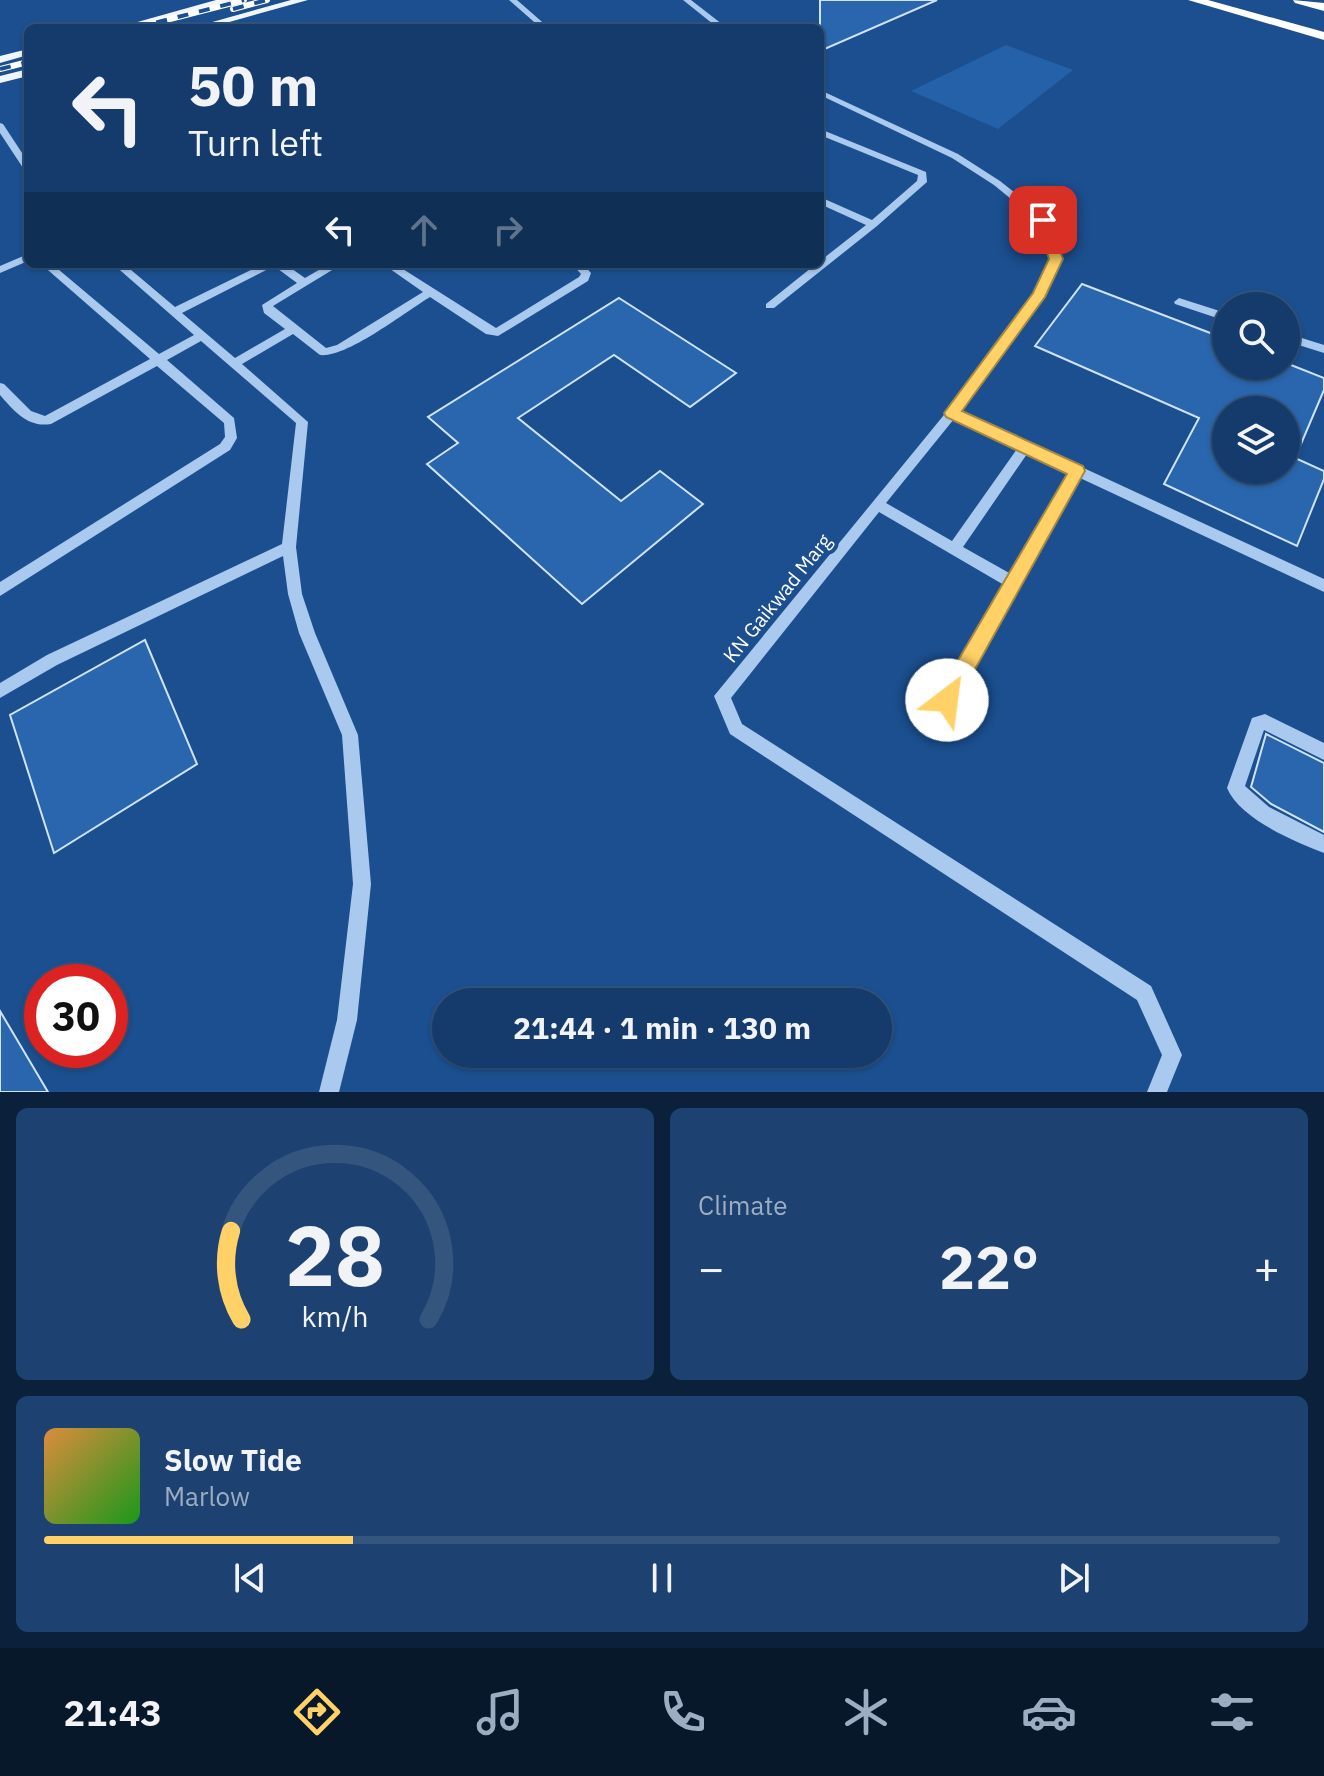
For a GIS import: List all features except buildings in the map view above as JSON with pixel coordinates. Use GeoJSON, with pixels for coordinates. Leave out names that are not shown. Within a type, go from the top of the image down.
{"type":"FeatureCollection","features":[{"type":"Feature","properties":{"kind":"highway"},"geometry":{"type":"LineString","coordinates":[[1194,0],[1324,36]]}},
{"type":"Feature","properties":{"kind":"highway"},"geometry":{"type":"LineString","coordinates":[[1299,0],[1324,7]]}},
{"type":"Feature","properties":{"kind":"main road"},"geometry":{"type":"LineString","coordinates":[[136,24],[228,0]]}},
{"type":"Feature","properties":{"kind":"main road"},"geometry":{"type":"LineString","coordinates":[[211,24],[303,0]]}},
{"type":"Feature","properties":{"kind":"main road"},"geometry":{"type":"LineString","coordinates":[[162,17],[169,24]]}},
{"type":"Feature","properties":{"kind":"main road"},"geometry":{"type":"LineString","coordinates":[[0,60],[24,53]]}},
{"type":"Feature","properties":{"kind":"main road"},"geometry":{"type":"LineString","coordinates":[[0,80],[24,73]]}},
{"type":"Feature","properties":{"kind":"street"},"geometry":{"type":"LineString","coordinates":[[513,0],[537,24]]}},
{"type":"Feature","properties":{"kind":"street"},"geometry":{"type":"LineString","coordinates":[[693,1],[719,24]]}},
{"type":"Feature","properties":{"kind":"street","name":"KN Gaikwad Marg"},"geometry":{"type":"LineString","coordinates":[[824,94],[955,156],[997,183],[1043,220],[1056,259],[1045,282],[952,413],[722,696],[736,729],[1144,993],[1172,1055],[1157,1092]]}},
{"type":"Feature","properties":{"kind":"street"},"geometry":{"type":"LineString","coordinates":[[0,126],[24,163]]}},
{"type":"Feature","properties":{"kind":"street"},"geometry":{"type":"LineString","coordinates":[[824,134],[925,177],[824,263]]}},
{"type":"Feature","properties":{"kind":"street"},"geometry":{"type":"LineString","coordinates":[[824,202],[873,224]]}},
{"type":"Feature","properties":{"kind":"street"},"geometry":{"type":"LineString","coordinates":[[0,270],[24,259]]}},
{"type":"Feature","properties":{"kind":"street"},"geometry":{"type":"LineString","coordinates":[[0,590],[225,447],[231,438],[230,421],[51,268]]}},
{"type":"Feature","properties":{"kind":"street"},"geometry":{"type":"LineString","coordinates":[[123,268],[302,422],[289,547],[295,594],[350,735],[362,884],[347,1020],[329,1092]]}},
{"type":"Feature","properties":{"kind":"street"},"geometry":{"type":"LineString","coordinates":[[174,312],[263,268]]}},
{"type":"Feature","properties":{"kind":"street"},"geometry":{"type":"LineString","coordinates":[[283,268],[304,283]]}},
{"type":"Feature","properties":{"kind":"street"},"geometry":{"type":"LineString","coordinates":[[330,268],[267,305],[268,310],[324,352],[332,352],[430,292]]}},
{"type":"Feature","properties":{"kind":"street"},"geometry":{"type":"LineString","coordinates":[[394,268],[490,331],[498,332],[584,279],[586,273],[581,268]]}},
{"type":"Feature","properties":{"kind":"street"},"geometry":{"type":"LineString","coordinates":[[770,306],[818,268]]}},
{"type":"Feature","properties":{"kind":"street"},"geometry":{"type":"LineString","coordinates":[[1179,302],[1212,313]]}},
{"type":"Feature","properties":{"kind":"street"},"geometry":{"type":"LineString","coordinates":[[234,364],[293,329]]}},
{"type":"Feature","properties":{"kind":"street"},"geometry":{"type":"LineString","coordinates":[[0,387],[28,416],[37,421],[47,421],[202,336]]}},
{"type":"Feature","properties":{"kind":"street"},"geometry":{"type":"LineString","coordinates":[[1300,341],[1324,349]]}},
{"type":"Feature","properties":{"kind":"street"},"geometry":{"type":"LineString","coordinates":[[952,413],[1324,586]]}},
{"type":"Feature","properties":{"kind":"street"},"geometry":{"type":"LineString","coordinates":[[954,549],[1025,447]]}},
{"type":"Feature","properties":{"kind":"street"},"geometry":{"type":"LineString","coordinates":[[933,723],[1077,471]]}},
{"type":"Feature","properties":{"kind":"street"},"geometry":{"type":"LineString","coordinates":[[878,505],[1014,583]]}},
{"type":"Feature","properties":{"kind":"street"},"geometry":{"type":"LineString","coordinates":[[0,691],[52,660],[289,547]]}},
{"type":"Feature","properties":{"kind":"street"},"geometry":{"type":"LineString","coordinates":[[1324,752],[1265,722],[1258,723],[1236,788],[1241,797],[1258,809],[1324,844]]}},
{"type":"Feature","properties":{"kind":"shaded area"},"geometry":{"type":"Polygon","coordinates":[[[1006,45],[1073,70],[998,129],[911,91],[1006,45]]]}},
{"type":"Feature","properties":{"kind":"railway"},"geometry":{"type":"LineString","coordinates":[[151,24],[244,0]]}},
{"type":"Feature","properties":{"kind":"railway"},"geometry":{"type":"LineString","coordinates":[[233,9],[267,0]]}},
{"type":"Feature","properties":{"kind":"railway"},"geometry":{"type":"LineString","coordinates":[[0,69],[24,63]]}},
{"type":"Feature","properties":{"kind":"route"},"geometry":{"type":"LineString","coordinates":[[947,700],[1077,471],[952,413],[1040,294],[1056,259],[1043,220]]}}]}
